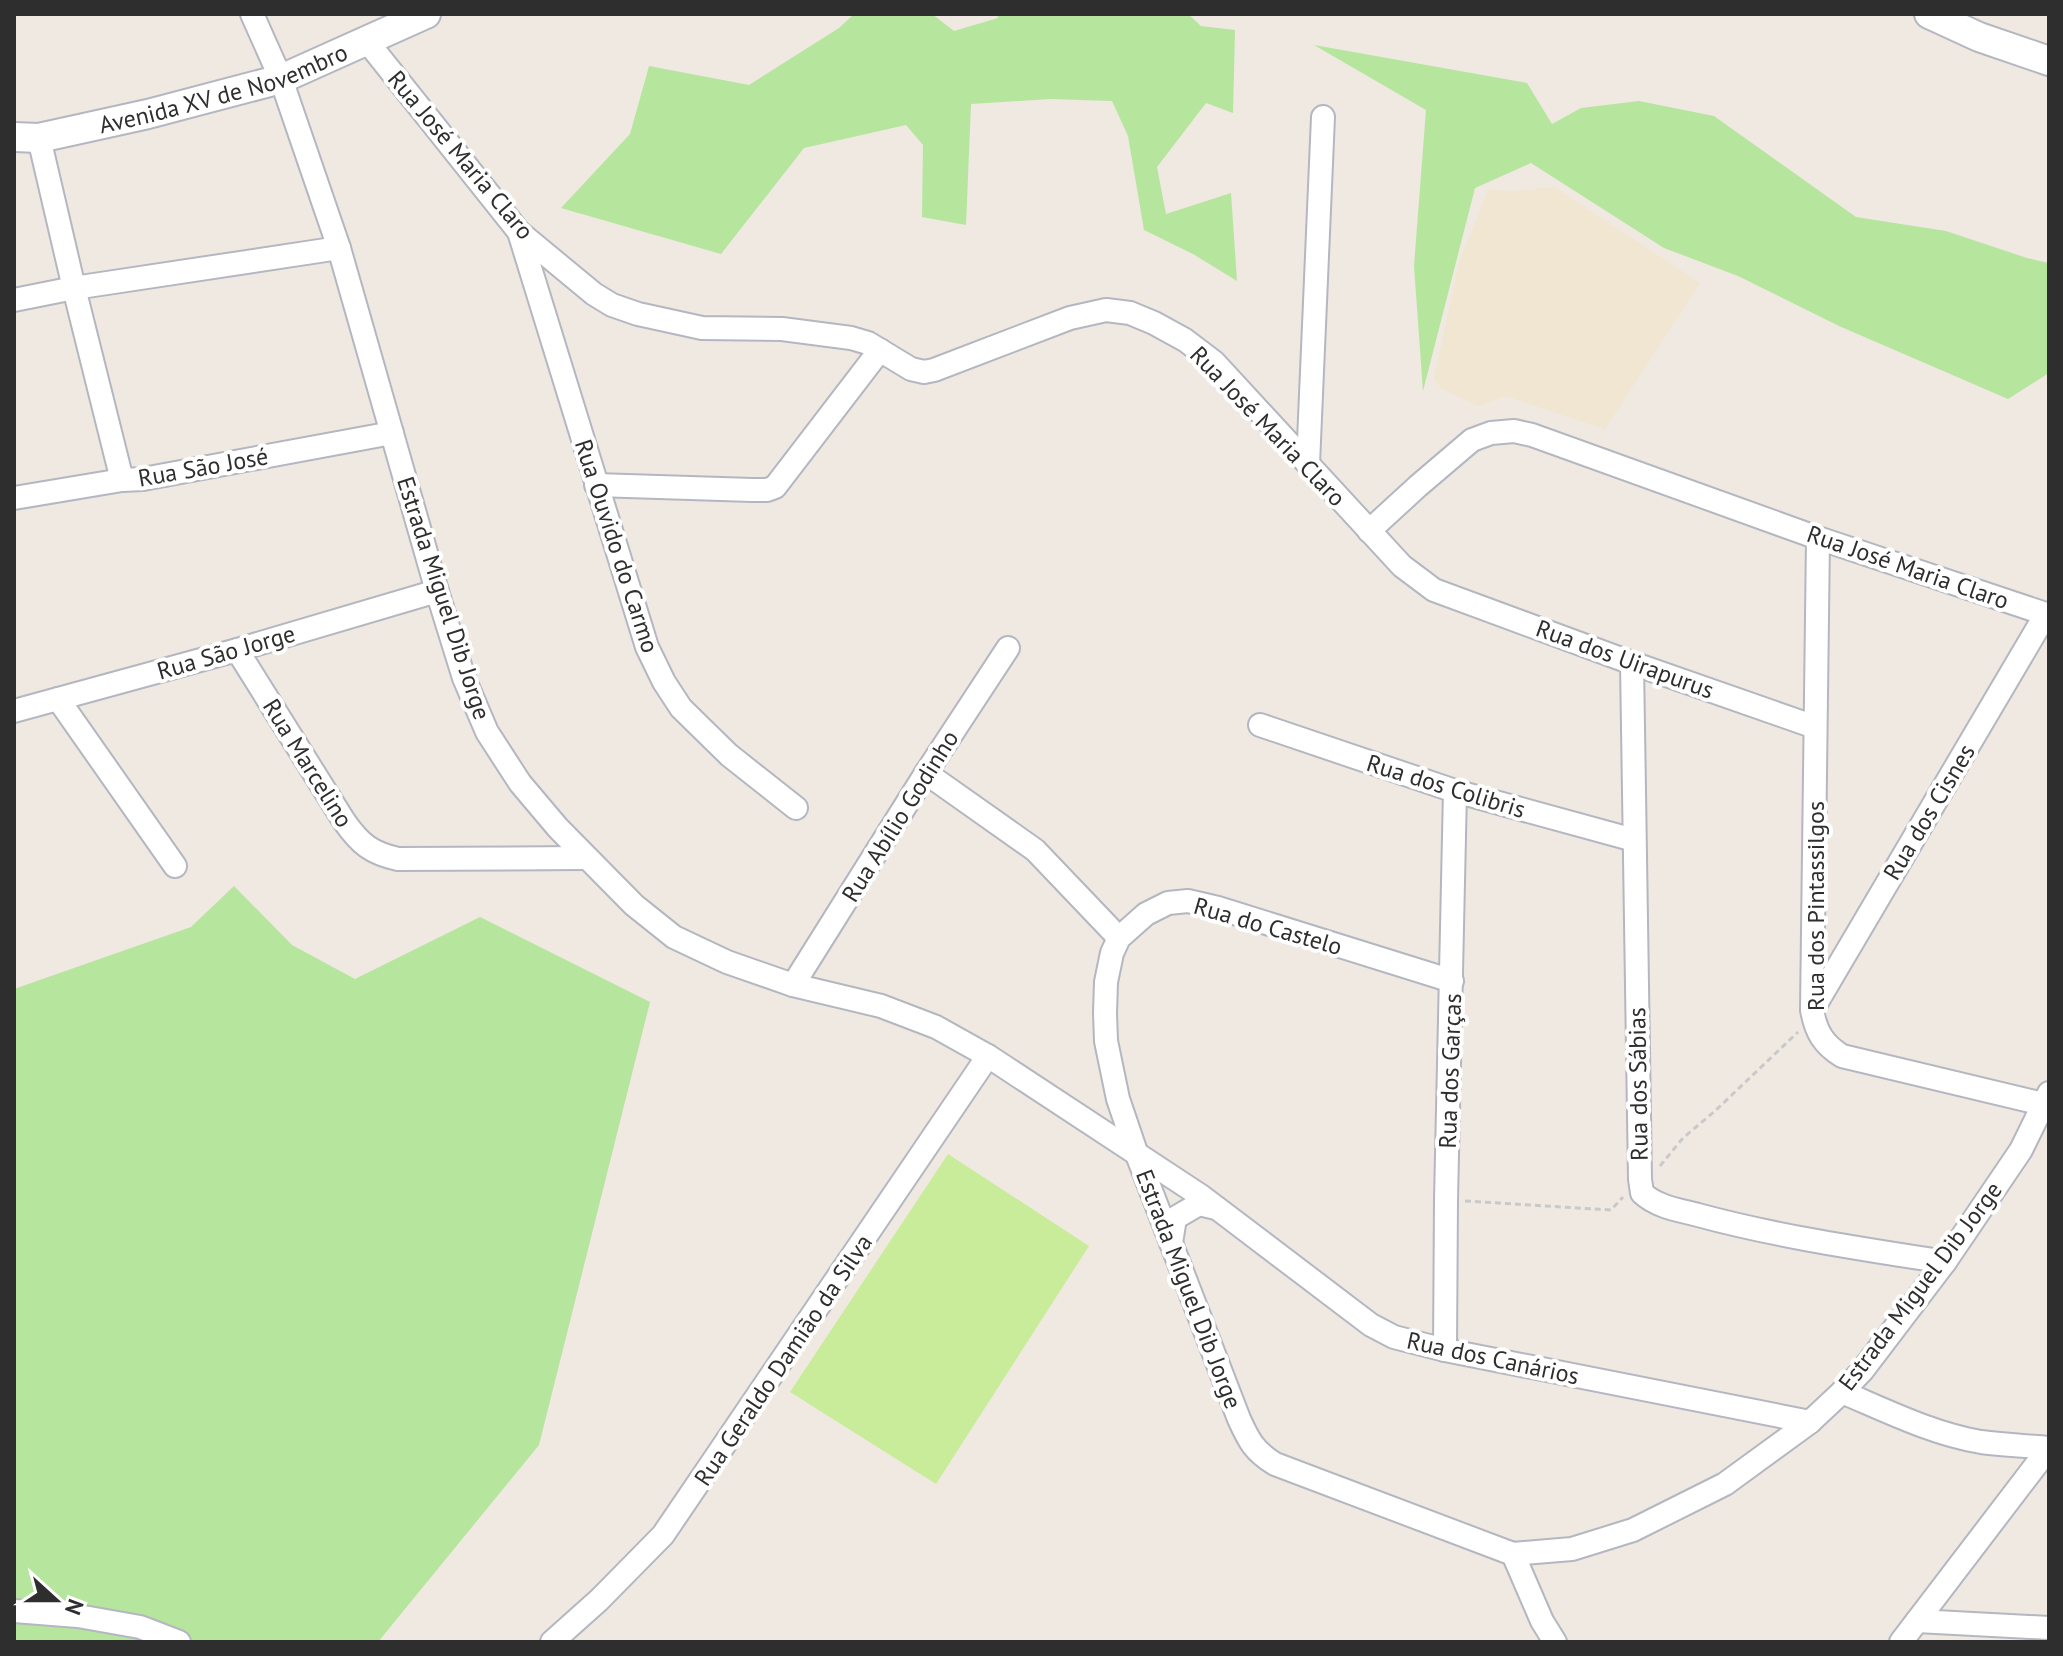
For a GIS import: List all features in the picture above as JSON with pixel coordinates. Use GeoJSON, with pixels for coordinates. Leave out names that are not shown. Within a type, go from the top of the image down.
{"type":"FeatureCollection","features":[{"type":"Feature","properties":{"kind":"street","name":"Estrada Miguel Dib Jorge"},"geometry":{"type":"LineString","coordinates":[[252,14],[281,79],[339,248],[464,678],[487,732],[520,783],[586,858],[634,905],[674,937],[727,962],[793,985],[881,1006],[936,1027],[988,1056],[1136,1152],[1248,1440],[1257,1452],[1275,1464],[1513,1554],[1572,1549],[1633,1530],[1725,1484],[1810,1422],[1842,1392],[1862,1371],[1945,1262],[2021,1150],[2046,1099]]}},
{"type":"Feature","properties":{"kind":"street","name":"Avenida XV de Novembro"},"geometry":{"type":"LineString","coordinates":[[26,138],[148,114],[281,79],[426,14]]}},
{"type":"Feature","properties":{"kind":"street"},"geometry":{"type":"LineString","coordinates":[[1929,14],[1979,37],[2049,61]]}},
{"type":"Feature","properties":{"kind":"street","name":"Rua José Maria Claro"},"geometry":{"type":"LineString","coordinates":[[366,40],[519,232],[594,294],[612,305],[638,314],[702,328],[782,329],[851,338],[868,343],[897,362],[924,372],[1070,318],[1106,310],[1130,313],[1185,340],[1214,362],[1369,531],[1472,440],[1491,433],[1514,431],[1818,538],[2048,614]]}},
{"type":"Feature","properties":{"kind":"street"},"geometry":{"type":"LineString","coordinates":[[1308,464],[1323,117]]}},
{"type":"Feature","properties":{"kind":"street"},"geometry":{"type":"LineString","coordinates":[[26,138],[74,288],[122,480]]}},
{"type":"Feature","properties":{"kind":"street","name":"Rua Ouvido do Carmo"},"geometry":{"type":"LineString","coordinates":[[519,232],[647,647],[681,708],[729,755],[796,808]]}},
{"type":"Feature","properties":{"kind":"street"},"geometry":{"type":"LineString","coordinates":[[14,300],[339,248]]}},
{"type":"Feature","properties":{"kind":"street"},"geometry":{"type":"LineString","coordinates":[[596,485],[767,490],[779,484],[880,350]]}},
{"type":"Feature","properties":{"kind":"street","name":"Rua São José"},"geometry":{"type":"LineString","coordinates":[[14,498],[143,479],[392,433]]}},
{"type":"Feature","properties":{"kind":"street","name":"Rua dos Uirapurus"},"geometry":{"type":"LineString","coordinates":[[1369,531],[1402,566],[1434,590],[1815,727]]}},
{"type":"Feature","properties":{"kind":"street","name":"Rua dos Pintassilgos"},"geometry":{"type":"LineString","coordinates":[[1818,538],[1813,1015],[1823,1042],[1842,1056],[2046,1099]]}},
{"type":"Feature","properties":{"kind":"street","name":"Rua São Jorge"},"geometry":{"type":"LineString","coordinates":[[14,711],[437,591]]}},
{"type":"Feature","properties":{"kind":"street","name":"Rua dos Cisnes"},"geometry":{"type":"LineString","coordinates":[[1813,1015],[2048,614]]}},
{"type":"Feature","properties":{"kind":"street","name":"Rua Abílio Godinho"},"geometry":{"type":"LineString","coordinates":[[793,985],[1008,648]]}},
{"type":"Feature","properties":{"kind":"street","name":"Rua Marcelino"},"geometry":{"type":"LineString","coordinates":[[237,650],[344,821],[367,848],[398,859],[586,858]]}},
{"type":"Feature","properties":{"kind":"street","name":"Rua dos Sábias"},"geometry":{"type":"LineString","coordinates":[[1632,663],[1640,1184],[1647,1197],[1662,1205],[1735,1225],[1945,1262]]}},
{"type":"Feature","properties":{"kind":"street"},"geometry":{"type":"LineString","coordinates":[[58,699],[175,866]]}},
{"type":"Feature","properties":{"kind":"street","name":"Rua dos Colibris"},"geometry":{"type":"LineString","coordinates":[[1260,725],[1455,791],[1634,840]]}},
{"type":"Feature","properties":{"kind":"street"},"geometry":{"type":"LineString","coordinates":[[926,773],[1035,850],[1119,938],[1112,953],[1106,982],[1106,1041],[1118,1099],[1136,1152]]}},
{"type":"Feature","properties":{"kind":"street","name":"Rua dos Garças"},"geometry":{"type":"LineString","coordinates":[[1445,1350],[1455,791]]}},
{"type":"Feature","properties":{"kind":"street","name":"Rua do Castelo"},"geometry":{"type":"LineString","coordinates":[[1119,938],[1146,914],[1168,903],[1188,901],[1452,981]]}},
{"type":"Feature","properties":{"kind":"street","name":"Rua Geraldo Damião da Silva"},"geometry":{"type":"LineString","coordinates":[[552,1642],[663,1535],[988,1056]]}},
{"type":"Feature","properties":{"kind":"street","name":"Rua dos Canários"},"geometry":{"type":"LineString","coordinates":[[1136,1152],[1371,1325],[1394,1337],[1445,1350],[1810,1422]]}},
{"type":"Feature","properties":{"kind":"street"},"geometry":{"type":"LineString","coordinates":[[1171,1243],[1175,1218],[1199,1204],[1217,1209]]}},
{"type":"Feature","properties":{"kind":"street"},"geometry":{"type":"LineString","coordinates":[[1842,1392],[1920,1424],[1956,1435],[1980,1441],[2049,1448]]}},
{"type":"Feature","properties":{"kind":"street"},"geometry":{"type":"LineString","coordinates":[[1901,1642],[2049,1448]]}},
{"type":"Feature","properties":{"kind":"street"},"geometry":{"type":"LineString","coordinates":[[1513,1554],[1542,1621],[1555,1642]]}},
{"type":"Feature","properties":{"kind":"street"},"geometry":{"type":"LineString","coordinates":[[14,1611],[78,1616],[140,1627],[179,1642]]}},
{"type":"Feature","properties":{"kind":"street"},"geometry":{"type":"LineString","coordinates":[[1917,1621],[2049,1628]]}},
{"type":"Feature","properties":{"kind":"path"},"geometry":{"type":"LineString","coordinates":[[1446,1200],[1611,1210],[1813,1015]]}},
{"type":"Feature","properties":{"kind":"shaded area"},"geometry":{"type":"Polygon","coordinates":[[[1554,187],[1700,283],[1605,429],[1506,396],[1478,406],[1442,389],[1434,379],[1459,263],[1488,190],[1554,187]]]}},
{"type":"Feature","properties":{"kind":"green space"},"geometry":{"type":"Polygon","coordinates":[[[854,14],[932,14],[954,31],[998,18],[997,14],[1188,14],[1201,26],[1235,30],[1233,113],[1206,103],[1157,167],[1166,214],[1231,193],[1237,281],[1193,254],[1144,230],[1128,136],[1112,101],[1050,99],[971,104],[966,225],[922,217],[923,145],[906,125],[804,148],[721,254],[561,208],[630,134],[649,66],[749,85],[839,28],[854,14]]]}},
{"type":"Feature","properties":{"kind":"green space"},"geometry":{"type":"Polygon","coordinates":[[[1314,45],[1527,83],[1552,124],[1581,108],[1639,101],[1714,116],[1856,217],[1946,231],[2049,263],[2049,373],[2008,399],[1839,326],[1738,276],[1664,248],[1531,163],[1475,188],[1423,391],[1414,266],[1426,110],[1314,45]]]}},
{"type":"Feature","properties":{"kind":"green space"},"geometry":{"type":"Polygon","coordinates":[[[234,886],[292,945],[355,979],[480,917],[650,1002],[539,1445],[378,1642],[14,1642],[14,989],[191,927],[234,886]]]}},
{"type":"Feature","properties":{"kind":"green space"},"geometry":{"type":"Polygon","coordinates":[[[948,1154],[1089,1246],[936,1484],[790,1392],[948,1154]]]}}]}
